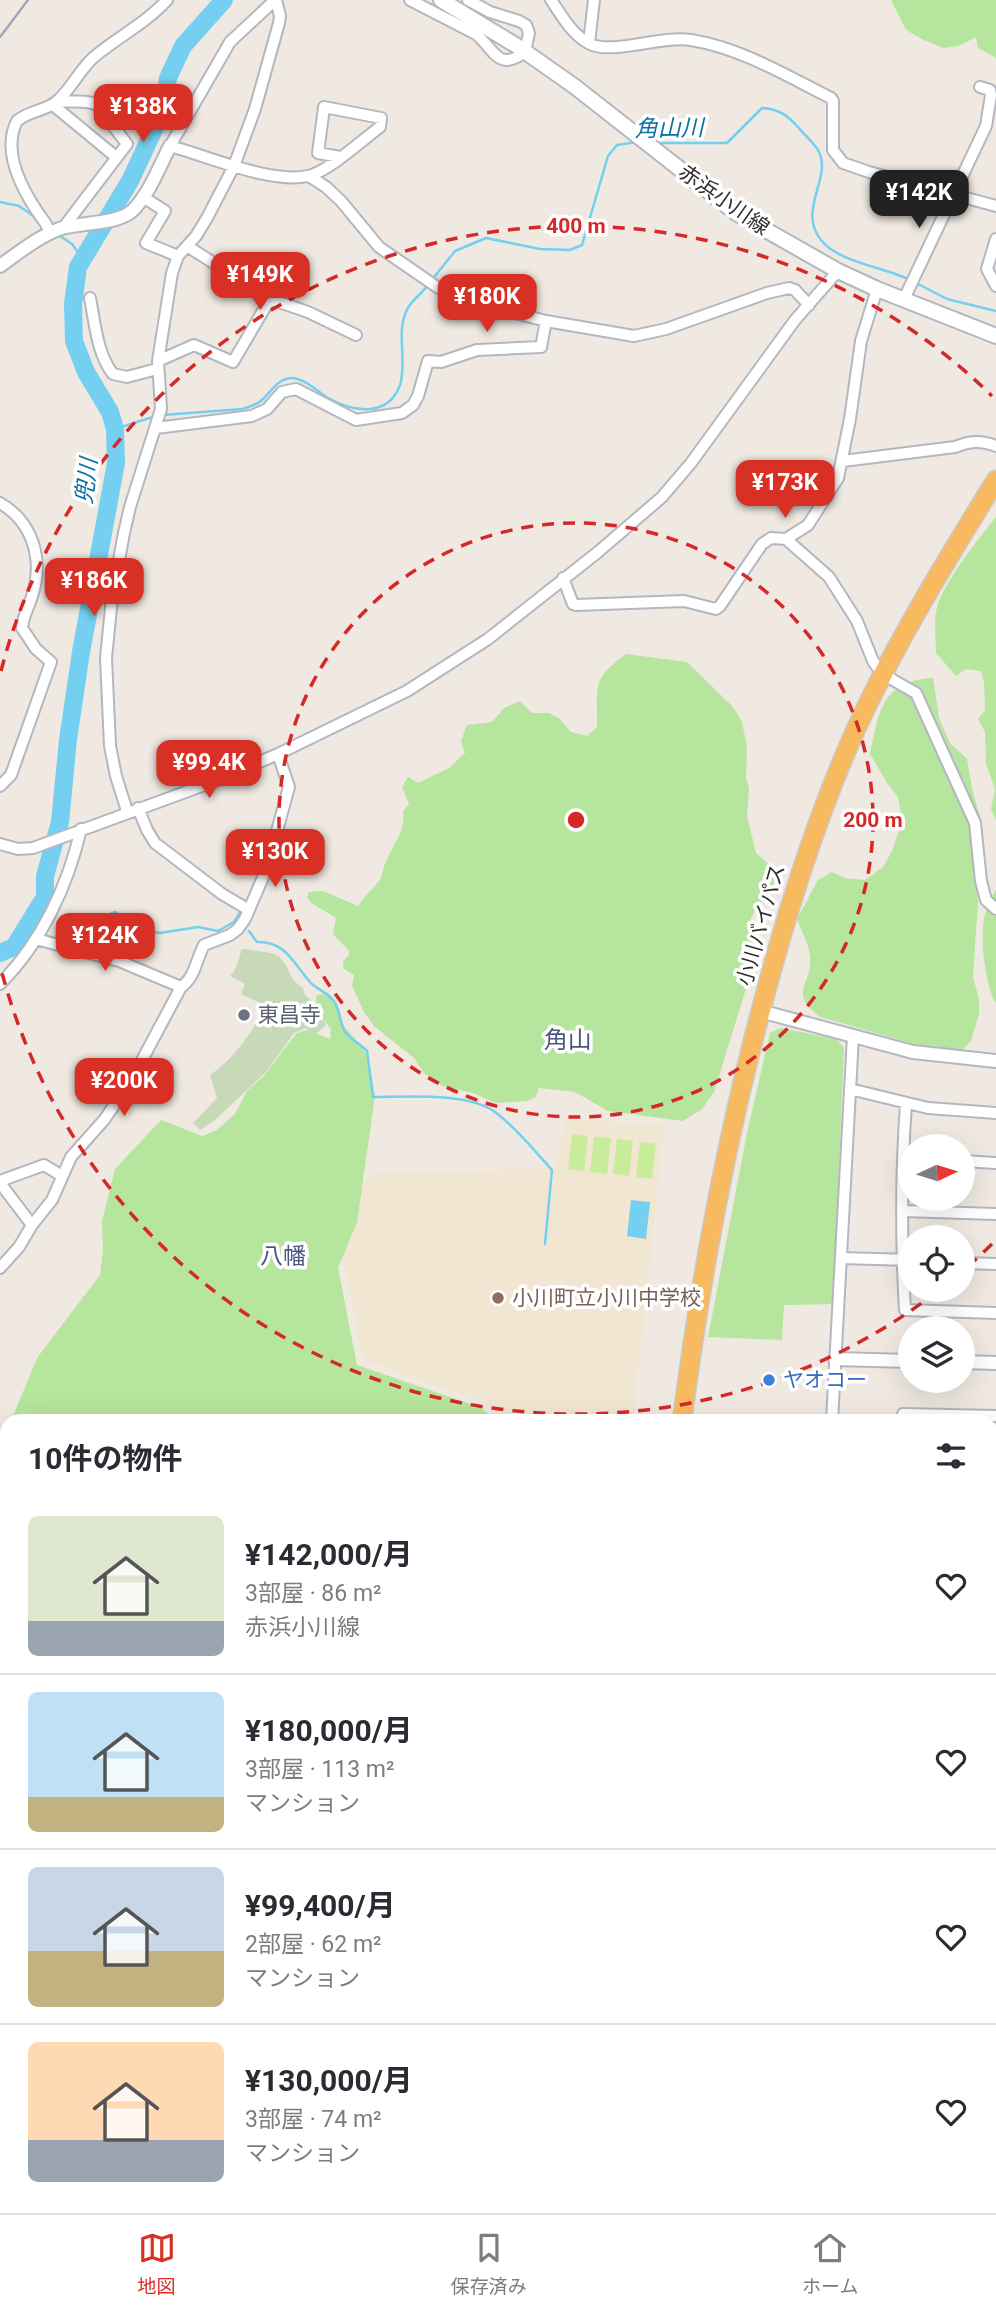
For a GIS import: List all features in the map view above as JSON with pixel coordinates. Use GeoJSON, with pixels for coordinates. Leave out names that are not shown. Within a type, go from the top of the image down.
{"type":"FeatureCollection","features":[{"type":"Feature","properties":{"kind":"highway","name":"小川バイパス"},"geometry":{"type":"LineString","coordinates":[[683,1414],[705,1262],[732,1126],[780,933],[804,859],[856,730],[884,673],[935,580],[996,480]]}},
{"type":"Feature","properties":{"kind":"main road","name":"赤浜小川線"},"geometry":{"type":"LineString","coordinates":[[441,0],[574,86],[736,213],[838,271],[877,289],[905,295],[996,336]]}},
{"type":"Feature","properties":{"kind":"street"},"geometry":{"type":"LineString","coordinates":[[55,103],[91,60],[167,0]]}},
{"type":"Feature","properties":{"kind":"street"},"geometry":{"type":"LineString","coordinates":[[0,266],[50,233],[129,214],[143,197],[230,42],[275,0],[280,16],[279,23],[255,109],[234,166],[202,227],[178,256],[172,273],[158,365],[162,398],[156,428],[130,507],[112,598],[106,658],[110,746],[127,811]]}},
{"type":"Feature","properties":{"kind":"street"},"geometry":{"type":"LineString","coordinates":[[410,0],[476,34],[502,60],[510,61],[525,52],[529,33],[526,25],[489,12],[468,0]]}},
{"type":"Feature","properties":{"kind":"street"},"geometry":{"type":"LineString","coordinates":[[551,0],[573,32],[589,43],[608,47],[674,38],[692,40],[755,61],[831,98],[834,102],[833,150],[843,163],[994,208]]}},
{"type":"Feature","properties":{"kind":"street"},"geometry":{"type":"LineString","coordinates":[[589,43],[594,0]]}},
{"type":"Feature","properties":{"kind":"street"},"geometry":{"type":"LineString","coordinates":[[905,295],[986,126],[991,95],[990,90],[980,88]]}},
{"type":"Feature","properties":{"kind":"street"},"geometry":{"type":"LineString","coordinates":[[50,233],[11,178],[4,155],[8,136],[17,121],[55,103],[90,101],[97,105],[127,144],[63,228]]}},
{"type":"Feature","properties":{"kind":"street"},"geometry":{"type":"LineString","coordinates":[[55,103],[116,157]]}},
{"type":"Feature","properties":{"kind":"street"},"geometry":{"type":"LineString","coordinates":[[170,146],[269,174],[309,176],[326,168],[380,127],[381,118],[324,107],[318,153],[340,157]]}},
{"type":"Feature","properties":{"kind":"street"},"geometry":{"type":"LineString","coordinates":[[309,176],[341,201],[379,247],[437,287],[465,299],[546,321],[634,336],[666,329],[767,293],[789,288],[795,290],[809,305]]}},
{"type":"Feature","properties":{"kind":"street"},"geometry":{"type":"LineString","coordinates":[[143,197],[165,211],[146,243],[178,256]]}},
{"type":"Feature","properties":{"kind":"street"},"geometry":{"type":"LineString","coordinates":[[996,239],[987,269],[996,286]]}},
{"type":"Feature","properties":{"kind":"street"},"geometry":{"type":"LineString","coordinates":[[187,246],[270,299],[308,312],[356,335]]}},
{"type":"Feature","properties":{"kind":"street"},"geometry":{"type":"LineString","coordinates":[[0,845],[33,848],[206,784],[278,754],[423,682],[488,639],[662,497],[691,463],[795,320],[838,271]]}},
{"type":"Feature","properties":{"kind":"street"},"geometry":{"type":"LineString","coordinates":[[563,578],[573,604],[576,605],[684,601],[716,609],[762,544],[771,538],[786,539],[808,525],[838,478],[843,461],[861,341],[877,289]]}},
{"type":"Feature","properties":{"kind":"street"},"geometry":{"type":"LineString","coordinates":[[90,298],[106,366],[113,374],[127,377],[158,365],[194,345],[233,362],[270,299]]}},
{"type":"Feature","properties":{"kind":"street"},"geometry":{"type":"LineString","coordinates":[[156,428],[252,416],[267,409],[282,392],[296,389],[356,420],[402,413],[414,405],[428,361],[440,362],[477,350],[541,347],[546,321]]}},
{"type":"Feature","properties":{"kind":"street"},"geometry":{"type":"LineString","coordinates":[[843,461],[955,447],[970,441],[996,446]]}},
{"type":"Feature","properties":{"kind":"street"},"geometry":{"type":"LineString","coordinates":[[0,503],[11,509],[26,525],[34,547],[36,580],[22,628],[36,649],[51,662],[11,775],[0,786]]}},
{"type":"Feature","properties":{"kind":"street"},"geometry":{"type":"LineString","coordinates":[[786,539],[829,577],[858,621],[873,661],[884,673],[916,693],[975,823],[986,900],[996,909]]}},
{"type":"Feature","properties":{"kind":"street"},"geometry":{"type":"LineString","coordinates":[[0,1268],[19,1247],[52,1200],[71,1157],[104,1120],[132,1079],[181,987],[193,975],[204,946],[238,929],[249,910],[267,868],[287,799],[289,786],[278,754]]}},
{"type":"Feature","properties":{"kind":"street"},"geometry":{"type":"LineString","coordinates":[[138,807],[155,843],[222,894],[249,910]]}},
{"type":"Feature","properties":{"kind":"street"},"geometry":{"type":"LineString","coordinates":[[0,984],[36,939],[68,876],[82,829]]}},
{"type":"Feature","properties":{"kind":"street"},"geometry":{"type":"LineString","coordinates":[[36,939],[119,961],[181,987]]}},
{"type":"Feature","properties":{"kind":"street"},"geometry":{"type":"LineString","coordinates":[[760,1011],[913,1052],[996,1061]]}},
{"type":"Feature","properties":{"kind":"street"},"geometry":{"type":"LineString","coordinates":[[832,1414],[853,1035]]}},
{"type":"Feature","properties":{"kind":"street"},"geometry":{"type":"LineString","coordinates":[[850,1089],[906,1104],[963,1112],[996,1113]]}},
{"type":"Feature","properties":{"kind":"street"},"geometry":{"type":"LineString","coordinates":[[906,1104],[906,1134]]}},
{"type":"Feature","properties":{"kind":"street"},"geometry":{"type":"LineString","coordinates":[[975,1162],[996,1163]]}},
{"type":"Feature","properties":{"kind":"street"},"geometry":{"type":"LineString","coordinates":[[32,1225],[0,1182],[44,1165],[62,1176]]}},
{"type":"Feature","properties":{"kind":"street"},"geometry":{"type":"LineString","coordinates":[[904,1225],[903,1211],[996,1214]]}},
{"type":"Feature","properties":{"kind":"street"},"geometry":{"type":"LineString","coordinates":[[841,1258],[898,1260]]}},
{"type":"Feature","properties":{"kind":"street"},"geometry":{"type":"LineString","coordinates":[[975,1263],[996,1264]]}},
{"type":"Feature","properties":{"kind":"street"},"geometry":{"type":"LineString","coordinates":[[905,1302],[905,1310],[996,1313]]}},
{"type":"Feature","properties":{"kind":"street"},"geometry":{"type":"LineString","coordinates":[[835,1359],[898,1361]]}},
{"type":"Feature","properties":{"kind":"street"},"geometry":{"type":"LineString","coordinates":[[975,1362],[996,1363]]}},
{"type":"Feature","properties":{"kind":"shaded area","name":"小川町立小川中学校"},"geometry":{"type":"Polygon","coordinates":[[[564,1119],[664,1125],[634,1414],[497,1414],[484,1400],[428,1384],[363,1359],[339,1238],[368,1176],[387,1173],[557,1168],[564,1119]]]}},
{"type":"Feature","properties":{"kind":"green space"},"geometry":{"type":"Polygon","coordinates":[[[891,0],[996,0],[996,58],[978,48],[976,37],[959,46],[943,48],[924,40],[906,30],[891,0]]]}},
{"type":"Feature","properties":{"kind":"green space"},"geometry":{"type":"Polygon","coordinates":[[[996,517],[996,820],[991,809],[995,789],[986,764],[985,732],[978,719],[985,710],[981,671],[966,669],[956,676],[936,653],[935,628],[938,604],[948,582],[996,517]]]}},
{"type":"Feature","properties":{"kind":"green space"},"geometry":{"type":"Polygon","coordinates":[[[626,654],[687,662],[733,707],[742,722],[747,747],[747,816],[756,853],[776,871],[772,893],[758,905],[749,922],[758,937],[754,963],[714,1092],[702,1109],[683,1121],[608,1111],[575,1092],[539,1088],[535,1098],[496,1103],[473,1093],[442,1086],[424,1073],[414,1058],[374,1026],[364,1012],[352,986],[354,975],[344,969],[343,961],[349,951],[333,934],[336,918],[310,902],[307,897],[309,892],[323,891],[358,906],[380,880],[400,832],[403,811],[409,804],[402,787],[408,777],[418,783],[449,768],[465,753],[461,741],[467,725],[492,722],[504,708],[520,701],[532,713],[549,713],[559,718],[571,732],[587,736],[597,727],[597,693],[601,678],[626,654]]]}},
{"type":"Feature","properties":{"kind":"green space"},"geometry":{"type":"Polygon","coordinates":[[[933,678],[939,718],[950,743],[967,759],[982,823],[983,864],[976,885],[978,901],[973,977],[979,999],[979,1014],[971,1041],[958,1053],[935,1050],[820,1017],[810,1008],[803,994],[810,956],[797,919],[818,880],[832,872],[845,878],[865,880],[883,867],[902,822],[898,797],[870,754],[876,724],[893,692],[916,680],[933,678]]]}},
{"type":"Feature","properties":{"kind":"green space"},"geometry":{"type":"Polygon","coordinates":[[[996,889],[996,1003],[986,973],[983,924],[996,889]]]}},
{"type":"Feature","properties":{"kind":"green space"},"geometry":{"type":"Polygon","coordinates":[[[242,949],[279,957],[303,988],[305,995],[316,1004],[326,1025],[314,1036],[306,1028],[294,1033],[266,1072],[215,1120],[200,1130],[193,1123],[217,1098],[210,1075],[226,1062],[242,1043],[256,1023],[263,1004],[241,994],[245,984],[230,976],[235,970],[242,949]]]}},
{"type":"Feature","properties":{"kind":"green space"},"geometry":{"type":"Polygon","coordinates":[[[325,994],[336,1002],[344,1026],[362,1047],[369,1060],[375,1096],[357,1222],[338,1268],[357,1365],[482,1408],[488,1414],[14,1414],[37,1358],[100,1275],[102,1221],[115,1169],[161,1120],[202,1136],[217,1130],[235,1114],[247,1091],[264,1076],[297,1033],[308,1030],[330,1039],[331,1029],[316,1004],[317,995],[325,994]]]}},
{"type":"Feature","properties":{"kind":"green space"},"geometry":{"type":"Polygon","coordinates":[[[781,1028],[836,1039],[844,1048],[833,1304],[784,1305],[782,1340],[708,1337],[747,1133],[770,1033],[781,1028]]]}},
{"type":"Feature","properties":{"kind":"green space"},"geometry":{"type":"Polygon","coordinates":[[[572,1134],[588,1136],[584,1171],[568,1169],[572,1134]]]}},
{"type":"Feature","properties":{"kind":"green space"},"geometry":{"type":"Polygon","coordinates":[[[594,1137],[611,1138],[607,1174],[590,1172],[594,1137]]]}},
{"type":"Feature","properties":{"kind":"green space"},"geometry":{"type":"Polygon","coordinates":[[[617,1139],[633,1141],[629,1176],[613,1174],[617,1139]]]}},
{"type":"Feature","properties":{"kind":"green space"},"geometry":{"type":"Polygon","coordinates":[[[640,1142],[656,1144],[652,1179],[636,1177],[640,1142]]]}},
{"type":"Feature","properties":{"kind":"water"},"geometry":{"type":"Polygon","coordinates":[[[631,1200],[650,1202],[646,1239],[627,1236],[631,1200]]]}},
{"type":"Feature","properties":{"kind":"waterway","name":"兜川"},"geometry":{"type":"LineString","coordinates":[[0,953],[14,947],[45,897],[45,876],[60,822],[68,740],[81,652],[116,463],[115,429],[110,412],[86,372],[74,341],[73,304],[78,267],[130,181],[164,108],[168,78],[183,46],[224,0]]}},
{"type":"Feature","properties":{"kind":"waterway","name":"角山川"},"geometry":{"type":"LineString","coordinates":[[654,143],[727,143],[762,108],[782,113],[819,152],[821,172],[812,217],[821,240],[849,259],[908,279]]}},
{"type":"Feature","properties":{"kind":"waterway","name":"角山川"},"geometry":{"type":"LineString","coordinates":[[431,281],[455,251],[486,238],[540,249],[570,250],[582,245],[608,156],[617,145],[637,142]]}},
{"type":"Feature","properties":{"kind":"waterway"},"geometry":{"type":"LineString","coordinates":[[0,202],[19,206],[35,217]]}},
{"type":"Feature","properties":{"kind":"waterway"},"geometry":{"type":"LineString","coordinates":[[57,234],[72,244],[82,258]]}},
{"type":"Feature","properties":{"kind":"waterway","name":"角山川"},"geometry":{"type":"LineString","coordinates":[[914,282],[947,299],[996,311]]}},
{"type":"Feature","properties":{"kind":"waterway","name":"角山川"},"geometry":{"type":"LineString","coordinates":[[163,415],[242,409],[258,403],[278,383],[291,378],[306,382],[328,398],[348,407],[379,407],[394,396],[400,385],[403,365],[402,325],[409,306],[427,286]]}},
{"type":"Feature","properties":{"kind":"waterway","name":"角山川"},"geometry":{"type":"LineString","coordinates":[[115,429],[156,416]]}},
{"type":"Feature","properties":{"kind":"waterway"},"geometry":{"type":"LineString","coordinates":[[77,946],[90,922],[115,912],[146,930],[160,933],[198,927],[218,931],[234,922],[241,911]]}},
{"type":"Feature","properties":{"kind":"waterway"},"geometry":{"type":"LineString","coordinates":[[249,931],[257,942],[282,949],[316,988],[333,999],[344,1030],[367,1051],[373,1097],[419,1096],[469,1101],[495,1112],[525,1140],[552,1170],[545,1244]]}},
{"type":"Feature","properties":{"kind":"railway"},"geometry":{"type":"LineString","coordinates":[[0,37],[28,0]]}},
{"type":"Feature","properties":{"kind":"place","name":"東昌寺"},"geometry":{"type":"Point","coordinates":[244,1015]}},
{"type":"Feature","properties":{"kind":"place","name":"小川町立小川中学校"},"geometry":{"type":"Point","coordinates":[498,1298]}},
{"type":"Feature","properties":{"kind":"place","name":"ヤオコー"},"geometry":{"type":"Point","coordinates":[769,1380]}},
{"type":"Feature","properties":{"kind":"district","name":"角山"},"geometry":{"type":"Point","coordinates":[568,1040]}},
{"type":"Feature","properties":{"kind":"district","name":"八幡"},"geometry":{"type":"Point","coordinates":[283,1256]}}]}
